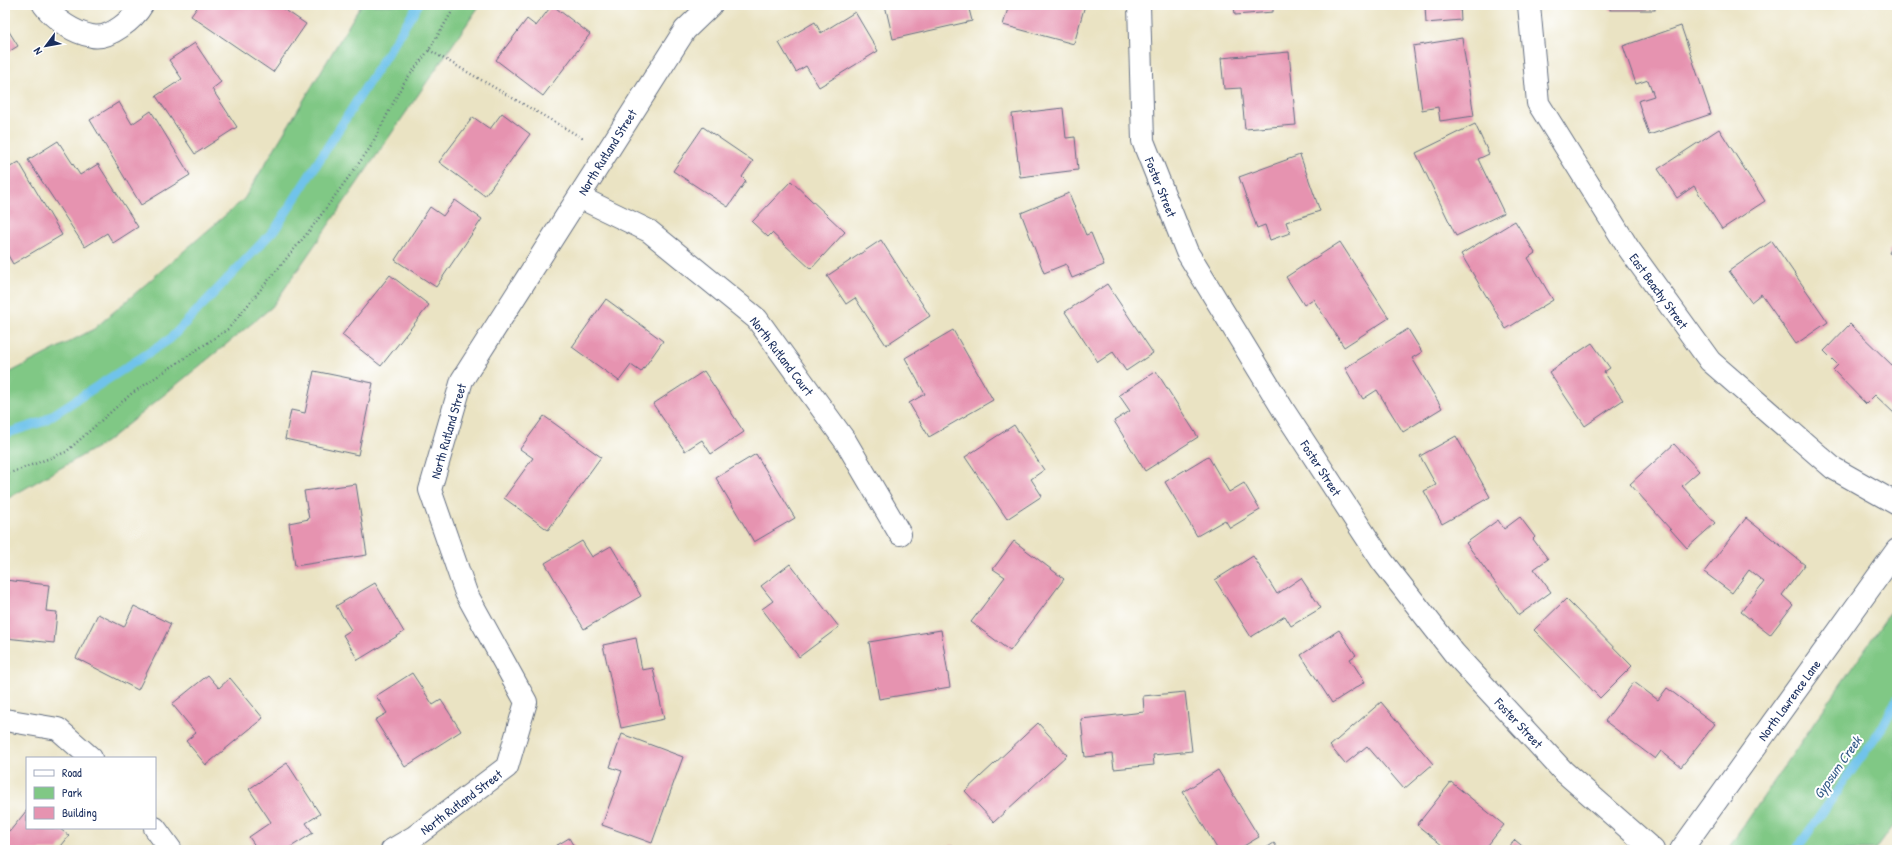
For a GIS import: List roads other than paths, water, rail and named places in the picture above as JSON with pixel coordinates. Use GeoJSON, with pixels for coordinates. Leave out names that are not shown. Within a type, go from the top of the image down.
{"type":"FeatureCollection","features":[{"type":"Feature","properties":{"kind":"street"},"geometry":{"type":"LineString","coordinates":[[44,5],[62,24],[93,37],[115,31],[136,15],[142,5]]}},
{"type":"Feature","properties":{"kind":"street","name":"North Rutland Street"},"geometry":{"type":"LineString","coordinates":[[392,850],[414,837],[508,767],[526,702],[466,593],[430,490],[462,380],[685,30],[711,5]]}},
{"type":"Feature","properties":{"kind":"street","name":"Foster Street"},"geometry":{"type":"LineString","coordinates":[[1139,5],[1143,141],[1187,252],[1276,398],[1382,561],[1454,653],[1564,771],[1654,850]]}},
{"type":"Feature","properties":{"kind":"street","name":"East Beachy Street"},"geometry":{"type":"LineString","coordinates":[[1529,5],[1538,103],[1629,249],[1710,361],[1833,468],[1897,504]]}},
{"type":"Feature","properties":{"kind":"street","name":"North Rutland Court"},"geometry":{"type":"LineString","coordinates":[[579,197],[649,231],[757,319],[846,442],[900,534]]}},
{"type":"Feature","properties":{"kind":"street","name":"North Lawrence Lane"},"geometry":{"type":"LineString","coordinates":[[1681,850],[1897,550]]}},
{"type":"Feature","properties":{"kind":"street"},"geometry":{"type":"LineString","coordinates":[[5,720],[58,729],[90,757]]}},
{"type":"Feature","properties":{"kind":"street"},"geometry":{"type":"LineString","coordinates":[[156,829],[171,850]]}},
{"type":"Feature","properties":{"kind":"waterway"},"geometry":{"type":"LineString","coordinates":[[5,434],[42,422],[170,339],[276,228],[418,5]]}},
{"type":"Feature","properties":{"kind":"waterway","name":"Gypsum Creek"},"geometry":{"type":"LineString","coordinates":[[1796,850],[1883,726],[1897,699]]}}]}
